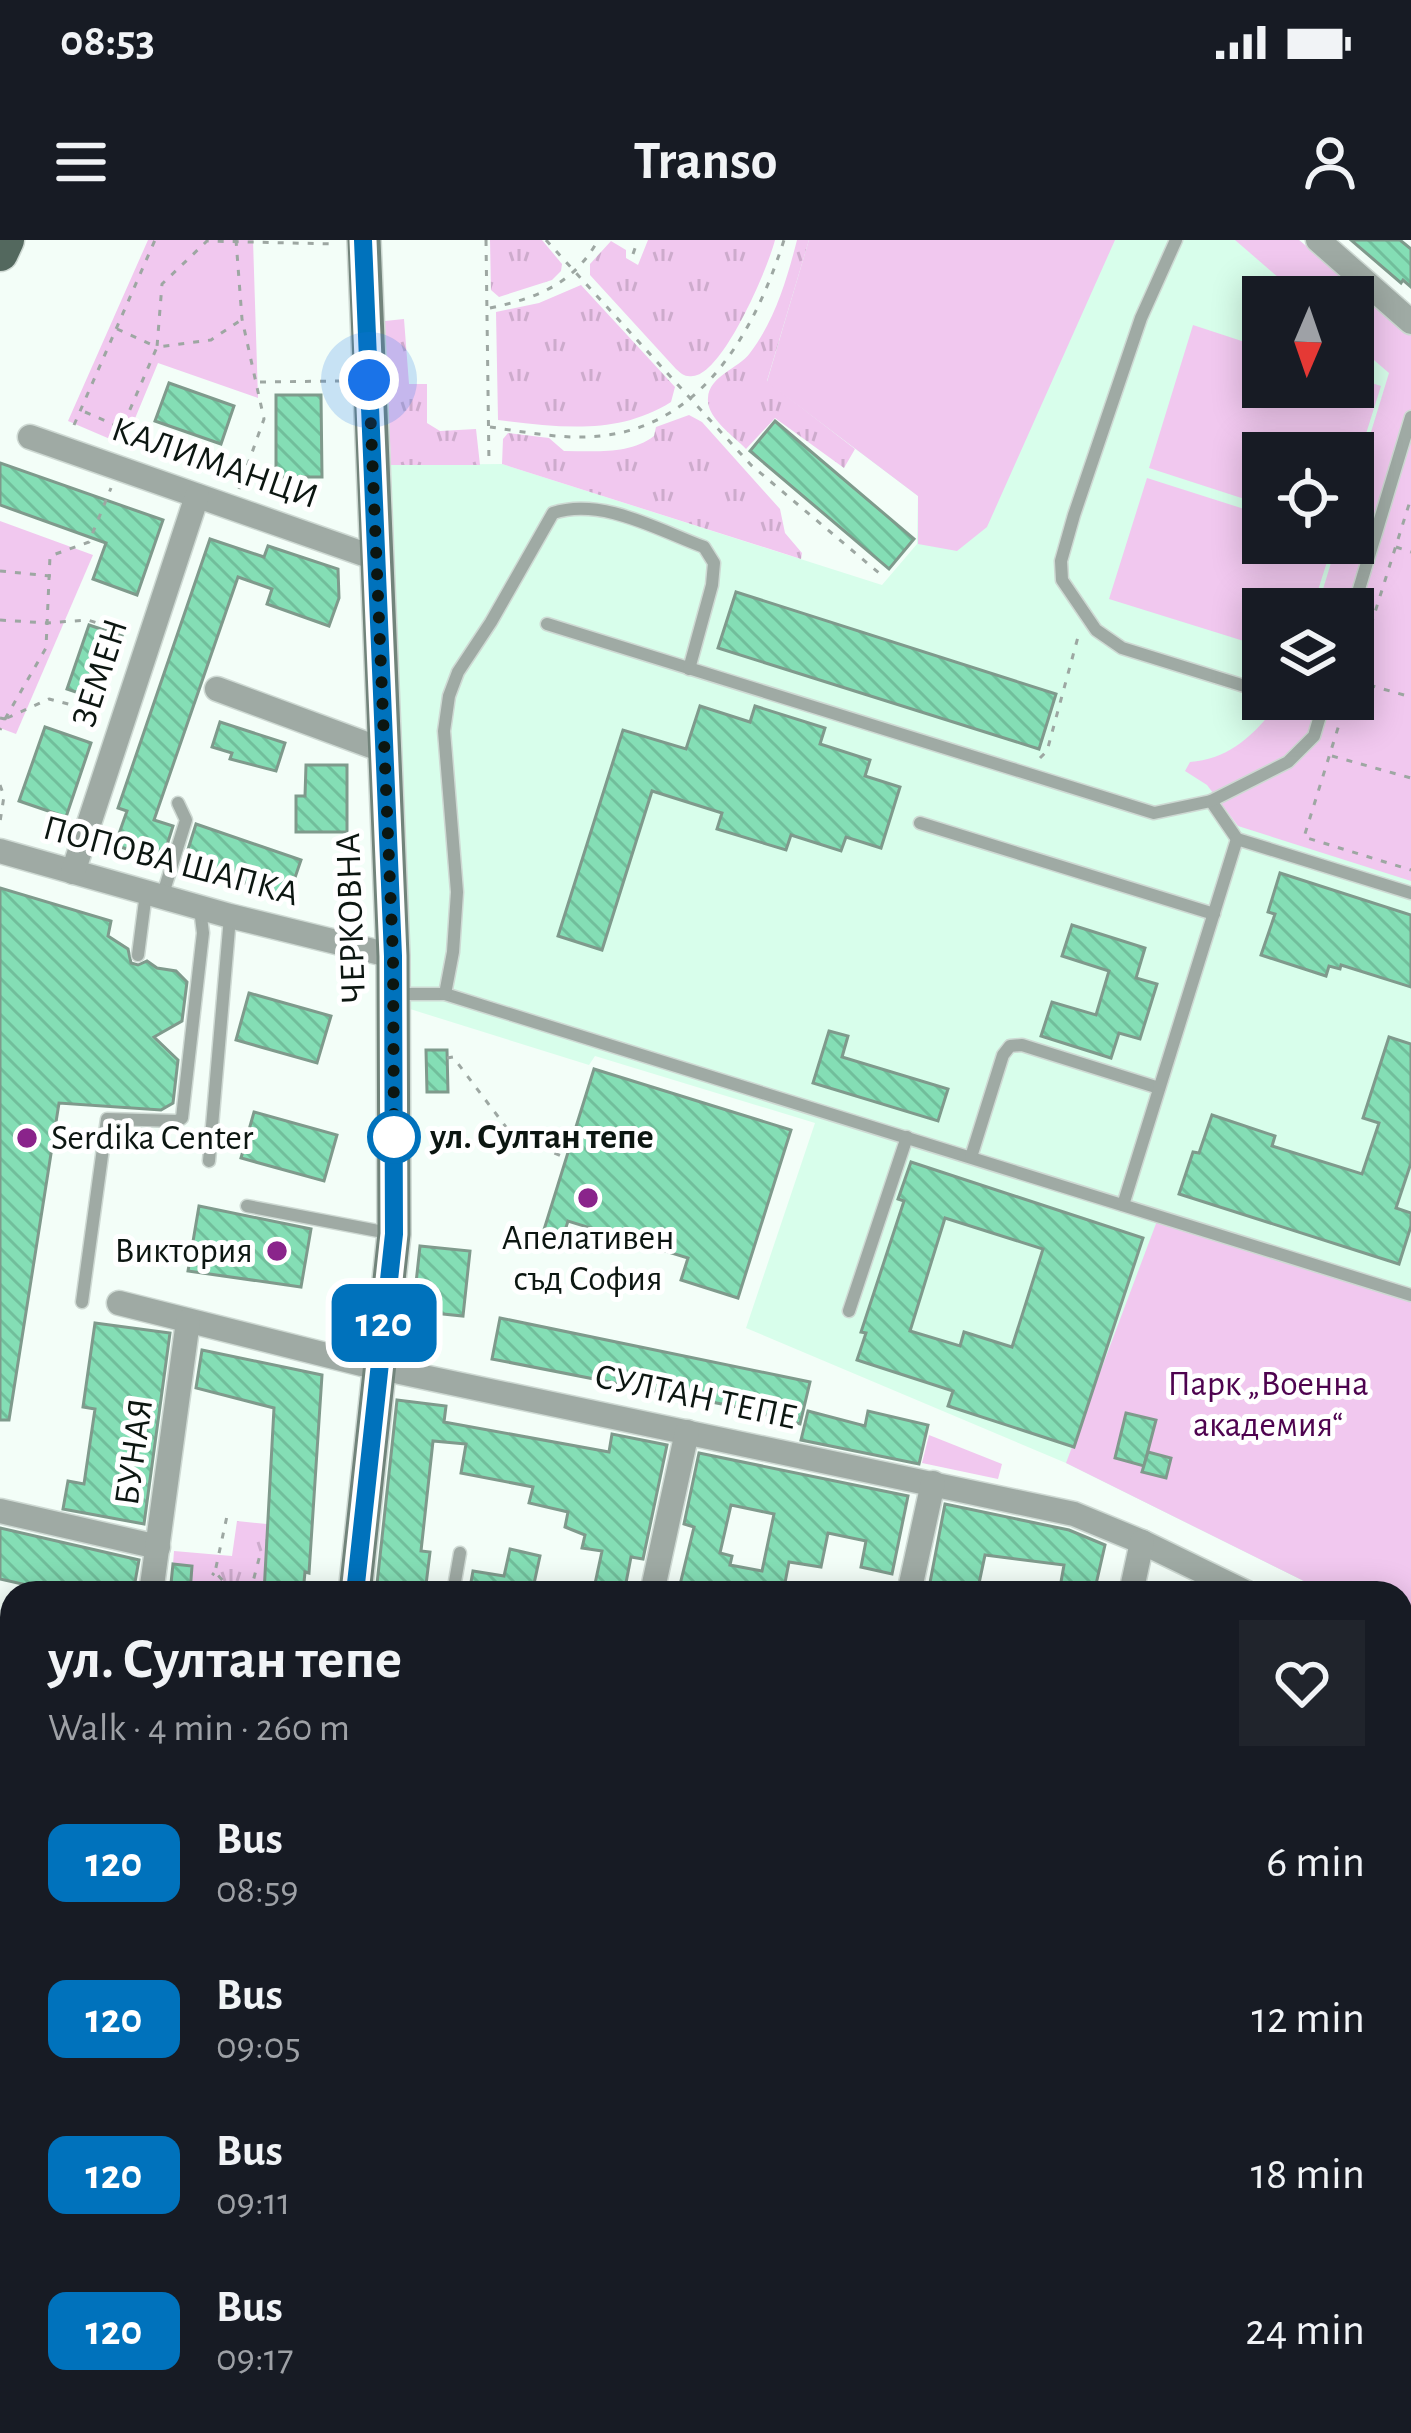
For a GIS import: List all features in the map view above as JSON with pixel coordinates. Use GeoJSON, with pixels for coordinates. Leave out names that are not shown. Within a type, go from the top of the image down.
{"type":"FeatureCollection","features":[{"type":"Feature","properties":{"kind":"main road"},"geometry":{"type":"LineString","coordinates":[[0,254],[7,240]]}},
{"type":"Feature","properties":{"kind":"street"},"geometry":{"type":"LineString","coordinates":[[1318,240],[1411,322]]}},
{"type":"Feature","properties":{"kind":"street","name":"ЧЕРКОВНА"},"geometry":{"type":"LineString","coordinates":[[356,1581],[394,1234],[393,956],[364,242]]}},
{"type":"Feature","properties":{"kind":"street","name":"КАЛИМАНЦИ"},"geometry":{"type":"LineString","coordinates":[[30,436],[375,558]]}},
{"type":"Feature","properties":{"kind":"street","name":"ЗЕМЕН"},"geometry":{"type":"LineString","coordinates":[[73,872],[196,496]]}},
{"type":"Feature","properties":{"kind":"street"},"geometry":{"type":"LineString","coordinates":[[217,689],[385,752]]}},
{"type":"Feature","properties":{"kind":"street","name":"ПОПОВА ШАПКА"},"geometry":{"type":"LineString","coordinates":[[0,851],[393,956]]}},
{"type":"Feature","properties":{"kind":"street","name":"СУЛТАН ТЕПЕ"},"geometry":{"type":"LineString","coordinates":[[119,1303],[379,1368],[1074,1514],[1222,1581]]}},
{"type":"Feature","properties":{"kind":"street","name":"БУНАЯ"},"geometry":{"type":"LineString","coordinates":[[153,1581],[188,1321]]}},
{"type":"Feature","properties":{"kind":"street"},"geometry":{"type":"LineString","coordinates":[[655,1581],[687,1432]]}},
{"type":"Feature","properties":{"kind":"street"},"geometry":{"type":"LineString","coordinates":[[912,1581],[933,1483]]}},
{"type":"Feature","properties":{"kind":"street"},"geometry":{"type":"LineString","coordinates":[[0,1511],[158,1547]]}},
{"type":"Feature","properties":{"kind":"street"},"geometry":{"type":"LineString","coordinates":[[1134,1581],[1142,1542]]}},
{"type":"Feature","properties":{"kind":"lane"},"geometry":{"type":"LineString","coordinates":[[1176,240],[1141,317],[1060,561],[1062,580],[1096,630],[1122,648],[1242,685]]}},
{"type":"Feature","properties":{"kind":"lane"},"geometry":{"type":"LineString","coordinates":[[1358,588],[1411,417]]}},
{"type":"Feature","properties":{"kind":"lane"},"geometry":{"type":"LineString","coordinates":[[445,994],[454,952],[457,892],[444,731],[449,696],[458,672],[553,513],[592,507],[704,547],[714,563],[712,585],[689,669]]}},
{"type":"Feature","properties":{"kind":"lane"},"geometry":{"type":"LineString","coordinates":[[547,624],[1154,813],[1211,801],[1288,762],[1314,736],[1319,720]]}},
{"type":"Feature","properties":{"kind":"lane"},"geometry":{"type":"LineString","coordinates":[[1211,801],[1238,839],[1411,893]]}},
{"type":"Feature","properties":{"kind":"lane"},"geometry":{"type":"LineString","coordinates":[[138,955],[154,894],[186,820],[178,803]]}},
{"type":"Feature","properties":{"kind":"lane"},"geometry":{"type":"LineString","coordinates":[[920,823],[1214,914]]}},
{"type":"Feature","properties":{"kind":"lane"},"geometry":{"type":"LineString","coordinates":[[1123,1205],[1238,839]]}},
{"type":"Feature","properties":{"kind":"lane"},"geometry":{"type":"LineString","coordinates":[[82,1302],[107,1119],[182,1118],[203,933],[200,908]]}},
{"type":"Feature","properties":{"kind":"lane"},"geometry":{"type":"LineString","coordinates":[[208,1161],[230,916]]}},
{"type":"Feature","properties":{"kind":"lane"},"geometry":{"type":"LineString","coordinates":[[393,994],[445,994],[1411,1295]]}},
{"type":"Feature","properties":{"kind":"lane"},"geometry":{"type":"LineString","coordinates":[[971,1157],[1003,1055],[1010,1046],[1022,1045],[1159,1088]]}},
{"type":"Feature","properties":{"kind":"lane"},"geometry":{"type":"LineString","coordinates":[[849,1311],[907,1137]]}},
{"type":"Feature","properties":{"kind":"lane"},"geometry":{"type":"LineString","coordinates":[[247,1207],[394,1234]]}},
{"type":"Feature","properties":{"kind":"lane"},"geometry":{"type":"LineString","coordinates":[[455,1581],[460,1553]]}},
{"type":"Feature","properties":{"kind":"path"},"geometry":{"type":"LineString","coordinates":[[72,430],[155,240]]}},
{"type":"Feature","properties":{"kind":"path"},"geometry":{"type":"LineString","coordinates":[[486,240],[489,465]]}},
{"type":"Feature","properties":{"kind":"path"},"geometry":{"type":"LineString","coordinates":[[546,240],[751,465],[879,573]]}},
{"type":"Feature","properties":{"kind":"path"},"geometry":{"type":"LineString","coordinates":[[488,309],[534,297],[575,274],[598,240]]}},
{"type":"Feature","properties":{"kind":"path"},"geometry":{"type":"LineString","coordinates":[[633,254],[638,240]]}},
{"type":"Feature","properties":{"kind":"path"},"geometry":{"type":"LineString","coordinates":[[490,427],[597,437],[633,430],[691,400],[727,361],[753,321],[784,240]]}},
{"type":"Feature","properties":{"kind":"path"},"geometry":{"type":"LineString","coordinates":[[0,730],[46,648],[50,556],[89,542],[128,450],[113,445],[157,347],[163,284],[207,241],[364,242]]}},
{"type":"Feature","properties":{"kind":"path"},"geometry":{"type":"LineString","coordinates":[[232,508],[264,419],[242,319],[236,242]]}},
{"type":"Feature","properties":{"kind":"path"},"geometry":{"type":"LineString","coordinates":[[117,328],[157,347],[211,340],[242,319]]}},
{"type":"Feature","properties":{"kind":"path"},"geometry":{"type":"LineString","coordinates":[[258,382],[369,380]]}},
{"type":"Feature","properties":{"kind":"path"},"geometry":{"type":"LineString","coordinates":[[81,410],[122,428]]}},
{"type":"Feature","properties":{"kind":"path"},"geometry":{"type":"LineString","coordinates":[[1374,616],[1411,498]]}},
{"type":"Feature","properties":{"kind":"path"},"geometry":{"type":"LineString","coordinates":[[1396,547],[1411,552]]}},
{"type":"Feature","properties":{"kind":"path"},"geometry":{"type":"LineString","coordinates":[[0,572],[51,577]]}},
{"type":"Feature","properties":{"kind":"path"},"geometry":{"type":"LineString","coordinates":[[1026,773],[1047,751],[1079,641],[1076,605]]}},
{"type":"Feature","properties":{"kind":"path"},"geometry":{"type":"LineString","coordinates":[[0,620],[88,620],[125,632]]}},
{"type":"Feature","properties":{"kind":"path"},"geometry":{"type":"LineString","coordinates":[[1374,687],[1411,697]]}},
{"type":"Feature","properties":{"kind":"path"},"geometry":{"type":"LineString","coordinates":[[3,719],[49,699],[123,718]]}},
{"type":"Feature","properties":{"kind":"path"},"geometry":{"type":"LineString","coordinates":[[1341,720],[1304,837],[1411,869]]}},
{"type":"Feature","properties":{"kind":"path"},"geometry":{"type":"LineString","coordinates":[[1330,755],[1411,778]]}},
{"type":"Feature","properties":{"kind":"path"},"geometry":{"type":"LineString","coordinates":[[0,785],[4,796],[0,822]]}},
{"type":"Feature","properties":{"kind":"path"},"geometry":{"type":"LineString","coordinates":[[447,1058],[454,1058],[512,1135],[566,1158]]}},
{"type":"Feature","properties":{"kind":"path"},"geometry":{"type":"LineString","coordinates":[[208,1581],[215,1572],[227,1516]]}},
{"type":"Feature","properties":{"kind":"path"},"geometry":{"type":"LineString","coordinates":[[253,1581],[260,1555]]}},
{"type":"Feature","properties":{"kind":"path"},"geometry":{"type":"LineString","coordinates":[[215,1572],[223,1581]]}},
{"type":"Feature","properties":{"kind":"shaded area"},"geometry":{"type":"Polygon","coordinates":[[[809,240],[1299,240],[1342,276],[1242,276],[1242,408],[1374,408],[1374,303],[1411,334],[1411,1581],[1304,1581],[1066,1463],[746,1328],[815,1123],[595,1056],[589,1065],[410,1009],[391,465],[502,464],[882,585],[917,544],[918,496],[767,382],[809,240]]]}},
{"type":"Feature","properties":{"kind":"green space"},"geometry":{"type":"Polygon","coordinates":[[[148,240],[253,240],[258,398],[158,363],[124,445],[68,421],[148,240]]]}},
{"type":"Feature","properties":{"kind":"green space"},"geometry":{"type":"Polygon","coordinates":[[[490,240],[542,240],[562,264],[561,271],[552,280],[499,297],[491,290],[490,240]]]}},
{"type":"Feature","properties":{"kind":"green space"},"geometry":{"type":"Polygon","coordinates":[[[648,240],[775,240],[754,295],[730,339],[705,371],[693,376],[676,369],[590,275],[590,264],[611,241],[638,265],[648,240]]]}},
{"type":"Feature","properties":{"kind":"green space"},"geometry":{"type":"Polygon","coordinates":[[[797,240],[809,240],[767,381],[855,449],[844,468],[775,418],[746,449],[716,419],[709,405],[713,384],[745,359],[766,327],[797,240]]]}},
{"type":"Feature","properties":{"kind":"green space"},"geometry":{"type":"Polygon","coordinates":[[[809,240],[1115,240],[987,527],[957,551],[918,544],[918,496],[767,382],[809,240]]]}},
{"type":"Feature","properties":{"kind":"green space"},"geometry":{"type":"Polygon","coordinates":[[[1235,240],[1299,240],[1342,276],[1277,276],[1235,240]]]}},
{"type":"Feature","properties":{"kind":"green space"},"geometry":{"type":"Polygon","coordinates":[[[581,285],[675,387],[671,402],[651,413],[608,424],[498,420],[496,312],[539,303],[581,285]]]}},
{"type":"Feature","properties":{"kind":"green space"},"geometry":{"type":"Polygon","coordinates":[[[1374,303],[1411,334],[1411,881],[1238,826],[1207,785],[1185,771],[1190,762],[1231,750],[1265,720],[1374,720],[1374,588],[1323,588],[1331,564],[1374,564],[1371,432],[1389,373],[1374,360],[1374,303]]]}},
{"type":"Feature","properties":{"kind":"green space"},"geometry":{"type":"Polygon","coordinates":[[[404,319],[409,384],[427,384],[427,423],[440,431],[476,429],[480,465],[391,465],[385,321],[404,319]]]}},
{"type":"Feature","properties":{"kind":"green space"},"geometry":{"type":"Polygon","coordinates":[[[1193,325],[1242,341],[1242,408],[1374,408],[1374,384],[1381,386],[1367,432],[1242,432],[1242,498],[1149,468],[1193,325]]]}},
{"type":"Feature","properties":{"kind":"green space"},"geometry":{"type":"Polygon","coordinates":[[[689,415],[702,422],[780,509],[785,533],[802,553],[801,559],[502,464],[503,439],[508,433],[549,438],[564,451],[611,451],[644,442],[654,436],[656,427],[689,415]]]}},
{"type":"Feature","properties":{"kind":"green space"},"geometry":{"type":"Polygon","coordinates":[[[1147,478],[1242,508],[1242,564],[1326,564],[1319,588],[1242,588],[1242,640],[1109,599],[1147,478]]]}},
{"type":"Feature","properties":{"kind":"green space"},"geometry":{"type":"Polygon","coordinates":[[[0,521],[93,555],[16,734],[0,728],[0,521]]]}},
{"type":"Feature","properties":{"kind":"green space","name":"Парк „Военна академия“"},"geometry":{"type":"Polygon","coordinates":[[[1157,1221],[1411,1301],[1411,1581],[1304,1581],[1066,1463],[1157,1221]]]}},
{"type":"Feature","properties":{"kind":"green space"},"geometry":{"type":"Polygon","coordinates":[[[929,1435],[1002,1464],[998,1479],[922,1463],[929,1435]]]}},
{"type":"Feature","properties":{"kind":"green space"},"geometry":{"type":"Polygon","coordinates":[[[237,1521],[277,1525],[269,1581],[191,1581],[192,1566],[173,1564],[174,1551],[232,1556],[237,1521]]]}},
{"type":"Feature","properties":{"kind":"building"},"geometry":{"type":"Polygon","coordinates":[[[1351,240],[1400,240],[1411,249],[1411,287],[1401,283],[1351,240]]]}},
{"type":"Feature","properties":{"kind":"building"},"geometry":{"type":"Polygon","coordinates":[[[169,383],[234,406],[221,444],[155,421],[169,383]]]}},
{"type":"Feature","properties":{"kind":"building"},"geometry":{"type":"Polygon","coordinates":[[[276,395],[321,395],[322,477],[276,477],[276,395]]]}},
{"type":"Feature","properties":{"kind":"building"},"geometry":{"type":"Polygon","coordinates":[[[775,421],[914,539],[889,569],[750,451],[775,421]]]}},
{"type":"Feature","properties":{"kind":"building"},"geometry":{"type":"Polygon","coordinates":[[[0,463],[163,520],[137,595],[93,579],[106,543],[0,505],[0,463]]]}},
{"type":"Feature","properties":{"kind":"building"},"geometry":{"type":"Polygon","coordinates":[[[210,539],[264,557],[268,546],[338,569],[339,598],[329,626],[267,604],[272,589],[238,577],[154,820],[173,826],[162,861],[115,845],[127,811],[118,808],[210,539]]]}},
{"type":"Feature","properties":{"kind":"building"},"geometry":{"type":"Polygon","coordinates":[[[736,592],[1056,694],[1039,749],[718,648],[736,592]]]}},
{"type":"Feature","properties":{"kind":"building"},"geometry":{"type":"Polygon","coordinates":[[[89,625],[122,636],[100,700],[67,689],[89,625]]]}},
{"type":"Feature","properties":{"kind":"building"},"geometry":{"type":"Polygon","coordinates":[[[700,706],[750,722],[755,706],[825,728],[820,744],[870,760],[865,776],[900,787],[881,848],[846,837],[841,851],[791,835],[786,850],[717,829],[722,813],[652,791],[602,950],[558,936],[623,730],[686,749],[700,706]]]}},
{"type":"Feature","properties":{"kind":"building"},"geometry":{"type":"Polygon","coordinates":[[[220,722],[285,743],[276,771],[230,759],[232,753],[212,747],[220,722]]]}},
{"type":"Feature","properties":{"kind":"building"},"geometry":{"type":"Polygon","coordinates":[[[45,727],[91,743],[66,817],[19,801],[45,727]]]}},
{"type":"Feature","properties":{"kind":"building"},"geometry":{"type":"Polygon","coordinates":[[[306,765],[347,765],[347,832],[296,832],[296,796],[305,796],[306,765]]]}},
{"type":"Feature","properties":{"kind":"building"},"geometry":{"type":"Polygon","coordinates":[[[196,824],[301,860],[288,898],[184,862],[196,824]]]}},
{"type":"Feature","properties":{"kind":"building"},"geometry":{"type":"Polygon","coordinates":[[[1280,873],[1411,915],[1411,987],[1341,965],[1340,969],[1329,966],[1326,976],[1261,955],[1275,914],[1268,912],[1280,873]]]}},
{"type":"Feature","properties":{"kind":"building","name":"Serdika Center"},"geometry":{"type":"Polygon","coordinates":[[[0,888],[111,921],[108,936],[128,949],[131,963],[147,961],[176,971],[187,982],[182,1021],[154,1037],[178,1060],[173,1103],[161,1110],[59,1103],[9,1420],[0,1420],[0,888]]]}},
{"type":"Feature","properties":{"kind":"building"},"geometry":{"type":"Polygon","coordinates":[[[1072,925],[1145,948],[1136,978],[1157,984],[1140,1039],[1119,1033],[1111,1058],[1041,1036],[1052,1002],[1096,1015],[1109,971],[1062,956],[1072,925]]]}},
{"type":"Feature","properties":{"kind":"building"},"geometry":{"type":"Polygon","coordinates":[[[249,993],[331,1016],[317,1063],[236,1040],[249,993]]]}},
{"type":"Feature","properties":{"kind":"building"},"geometry":{"type":"Polygon","coordinates":[[[829,1031],[848,1036],[842,1057],[948,1089],[938,1121],[813,1083],[829,1031]]]}},
{"type":"Feature","properties":{"kind":"building"},"geometry":{"type":"Polygon","coordinates":[[[1389,1037],[1411,1044],[1411,1163],[1396,1208],[1411,1213],[1411,1226],[1399,1264],[1179,1194],[1212,1115],[1275,1136],[1272,1146],[1362,1174],[1379,1123],[1363,1118],[1389,1037]]]}},
{"type":"Feature","properties":{"kind":"building"},"geometry":{"type":"Polygon","coordinates":[[[426,1050],[447,1050],[448,1092],[427,1092],[426,1050]]]}},
{"type":"Feature","properties":{"kind":"building"},"geometry":{"type":"Polygon","coordinates":[[[594,1069],[791,1130],[738,1298],[681,1280],[688,1258],[568,1221],[561,1243],[542,1236],[594,1069]]]}},
{"type":"Feature","properties":{"kind":"building"},"geometry":{"type":"Polygon","coordinates":[[[254,1112],[337,1135],[324,1181],[241,1158],[254,1112]]]}},
{"type":"Feature","properties":{"kind":"building"},"geometry":{"type":"Polygon","coordinates":[[[911,1162],[1143,1238],[1074,1447],[948,1406],[953,1391],[857,1360],[866,1333],[861,1332],[904,1201],[898,1199],[911,1162]],[[945,1218],[910,1331],[960,1346],[964,1332],[1012,1347],[1043,1249],[945,1218]]]}},
{"type":"Feature","properties":{"kind":"building"},"geometry":{"type":"Polygon","coordinates":[[[199,1206],[311,1229],[301,1287],[188,1271],[199,1206]]]}},
{"type":"Feature","properties":{"kind":"building"},"geometry":{"type":"Polygon","coordinates":[[[420,1246],[470,1251],[463,1316],[413,1311],[420,1246]]]}},
{"type":"Feature","properties":{"kind":"building"},"geometry":{"type":"Polygon","coordinates":[[[500,1318],[810,1382],[800,1424],[737,1407],[492,1359],[500,1318]]]}},
{"type":"Feature","properties":{"kind":"building"},"geometry":{"type":"Polygon","coordinates":[[[95,1323],[170,1333],[144,1524],[63,1509],[68,1481],[84,1484],[95,1409],[83,1407],[95,1323]]]}},
{"type":"Feature","properties":{"kind":"building"},"geometry":{"type":"Polygon","coordinates":[[[202,1350],[322,1375],[309,1573],[305,1572],[304,1581],[265,1581],[274,1408],[196,1388],[202,1350]]]}},
{"type":"Feature","properties":{"kind":"building"},"geometry":{"type":"Polygon","coordinates":[[[397,1400],[446,1406],[444,1422],[609,1452],[612,1434],[667,1445],[643,1559],[631,1557],[626,1581],[596,1581],[602,1551],[582,1548],[585,1535],[565,1527],[568,1512],[529,1503],[533,1487],[461,1473],[466,1444],[433,1441],[421,1551],[430,1552],[426,1581],[377,1581],[397,1400]]]}},
{"type":"Feature","properties":{"kind":"building"},"geometry":{"type":"Polygon","coordinates":[[[808,1411],[865,1426],[868,1411],[928,1425],[919,1464],[801,1440],[808,1411]]]}},
{"type":"Feature","properties":{"kind":"building"},"geometry":{"type":"Polygon","coordinates":[[[1126,1413],[1156,1420],[1144,1466],[1115,1458],[1126,1413]]]}},
{"type":"Feature","properties":{"kind":"building"},"geometry":{"type":"Polygon","coordinates":[[[1148,1452],[1171,1458],[1166,1478],[1142,1472],[1148,1452]]]}},
{"type":"Feature","properties":{"kind":"building"},"geometry":{"type":"Polygon","coordinates":[[[699,1453],[908,1496],[892,1574],[861,1567],[866,1541],[828,1533],[821,1567],[789,1562],[785,1581],[681,1581],[694,1527],[684,1524],[699,1453]],[[731,1505],[720,1553],[732,1556],[730,1565],[762,1571],[774,1514],[731,1505]]]}},
{"type":"Feature","properties":{"kind":"building"},"geometry":{"type":"Polygon","coordinates":[[[945,1504],[1069,1530],[1105,1545],[1097,1581],[1061,1581],[1064,1565],[985,1555],[980,1581],[930,1581],[945,1504]]]}},
{"type":"Feature","properties":{"kind":"building"},"geometry":{"type":"Polygon","coordinates":[[[0,1528],[139,1560],[135,1581],[0,1579],[0,1528]]]}},
{"type":"Feature","properties":{"kind":"building"},"geometry":{"type":"Polygon","coordinates":[[[510,1549],[540,1556],[535,1581],[471,1581],[473,1571],[504,1576],[510,1549]]]}},
{"type":"Feature","properties":{"kind":"building"},"geometry":{"type":"Polygon","coordinates":[[[173,1564],[192,1566],[191,1581],[171,1581],[173,1564]]]}},
{"type":"Feature","properties":{"kind":"bus line","name":"120"},"geometry":{"type":"LineString","coordinates":[[356,1581],[394,1234],[393,956],[363,240]]}},
{"type":"Feature","properties":{"kind":"place","name":"ул. Султан тепе"},"geometry":{"type":"Point","coordinates":[394,1137]}},
{"type":"Feature","properties":{"kind":"place","name":"Serdika Center"},"geometry":{"type":"Point","coordinates":[27,1138]}},
{"type":"Feature","properties":{"kind":"place","name":"Апелативен съд София"},"geometry":{"type":"Point","coordinates":[588,1198]}},
{"type":"Feature","properties":{"kind":"place","name":"Виктория"},"geometry":{"type":"Point","coordinates":[277,1251]}},
{"type":"Feature","properties":{"kind":"route"},"geometry":{"type":"LineString","coordinates":[[369,380],[393,956],[394,1146],[394,1137]]}}]}
